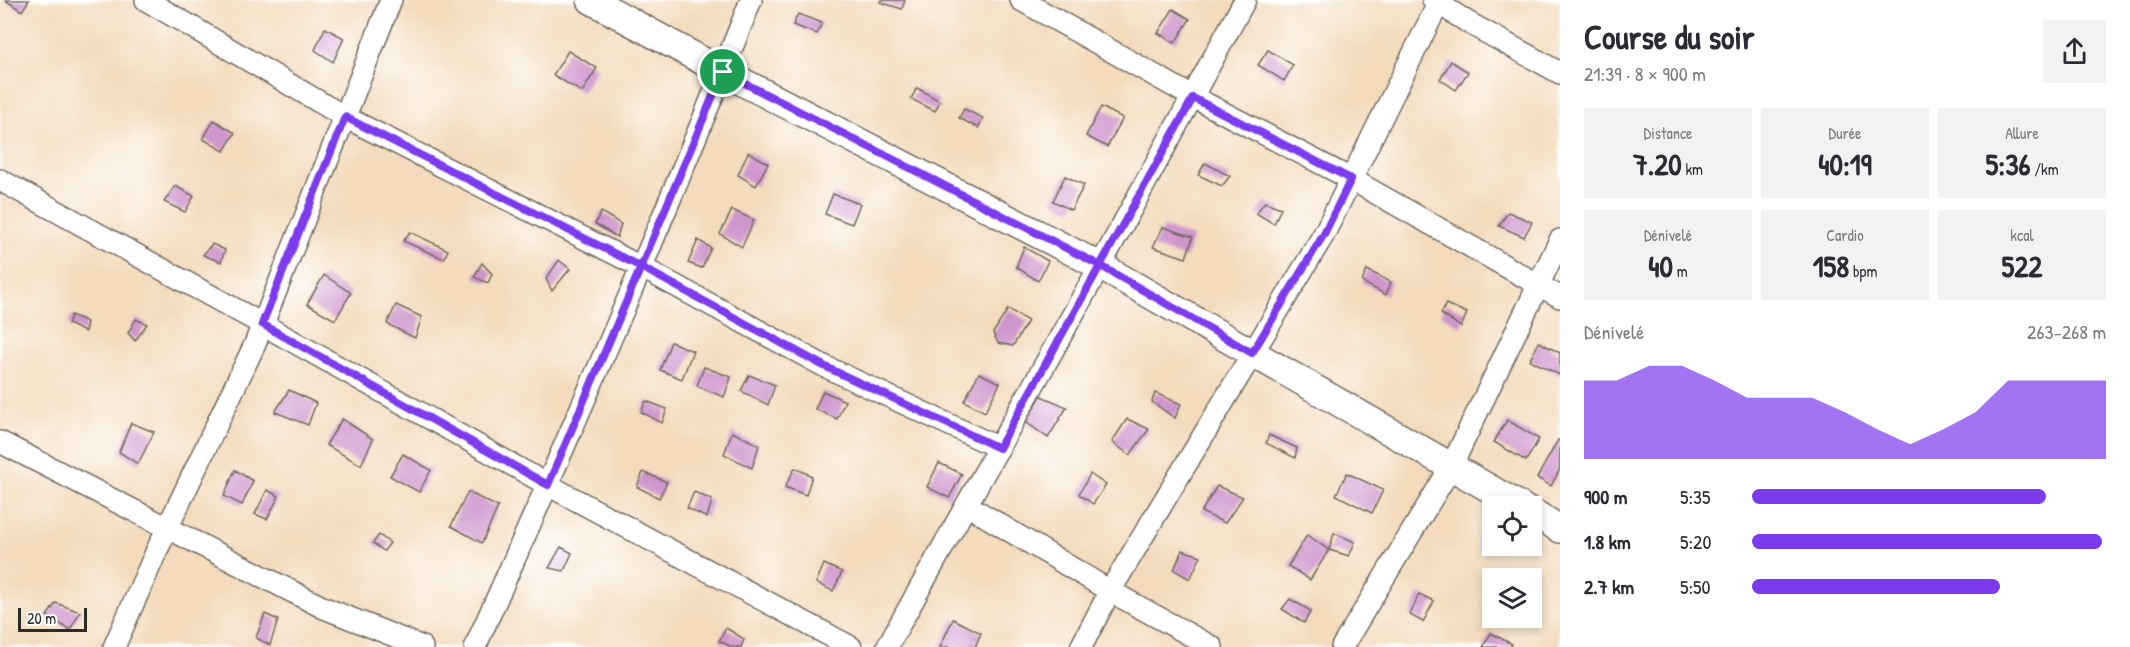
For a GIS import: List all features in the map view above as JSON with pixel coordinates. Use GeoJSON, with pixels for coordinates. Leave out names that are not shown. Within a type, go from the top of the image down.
{"type":"FeatureCollection","features":[{"type":"Feature","properties":{"kind":"street"},"geometry":{"type":"LineString","coordinates":[[146,0],[345,117],[641,267],[824,366],[999,448]]}},
{"type":"Feature","properties":{"kind":"street"},"geometry":{"type":"LineString","coordinates":[[114,647],[255,344],[391,0]]}},
{"type":"Feature","properties":{"kind":"street"},"geometry":{"type":"LineString","coordinates":[[591,0],[723,72],[1101,266],[1502,496]]}},
{"type":"Feature","properties":{"kind":"street"},"geometry":{"type":"LineString","coordinates":[[475,647],[548,485],[641,267],[751,0]]}},
{"type":"Feature","properties":{"kind":"street"},"geometry":{"type":"LineString","coordinates":[[1021,0],[1193,98],[1351,179],[1560,297]]}},
{"type":"Feature","properties":{"kind":"street"},"geometry":{"type":"LineString","coordinates":[[887,647],[1101,266],[1245,0]]}},
{"type":"Feature","properties":{"kind":"street"},"geometry":{"type":"LineString","coordinates":[[1081,647],[1110,591],[1324,234],[1437,1],[1469,23],[1560,73]]}},
{"type":"Feature","properties":{"kind":"street"},"geometry":{"type":"LineString","coordinates":[[0,180],[548,485],[851,647]]}},
{"type":"Feature","properties":{"kind":"street"},"geometry":{"type":"LineString","coordinates":[[1342,647],[1451,467],[1560,240]]}},
{"type":"Feature","properties":{"kind":"street"},"geometry":{"type":"LineString","coordinates":[[0,442],[322,607],[422,647]]}},
{"type":"Feature","properties":{"kind":"street"},"geometry":{"type":"LineString","coordinates":[[967,505],[1110,591],[1212,647]]}},
{"type":"Feature","properties":{"kind":"street"},"geometry":{"type":"LineString","coordinates":[[1542,518],[1560,529]]}},
{"type":"Feature","properties":{"kind":"building"},"geometry":{"type":"Polygon","coordinates":[[[5,0],[29,0],[22,11],[5,0]]]}},
{"type":"Feature","properties":{"kind":"building"},"geometry":{"type":"Polygon","coordinates":[[[881,0],[905,0],[902,9],[880,2],[881,0]]]}},
{"type":"Feature","properties":{"kind":"building"},"geometry":{"type":"Polygon","coordinates":[[[1173,9],[1190,19],[1175,43],[1158,33],[1173,9]]]}},
{"type":"Feature","properties":{"kind":"building"},"geometry":{"type":"Polygon","coordinates":[[[798,14],[822,23],[817,34],[793,25],[798,14]]]}},
{"type":"Feature","properties":{"kind":"building"},"geometry":{"type":"Polygon","coordinates":[[[325,28],[344,38],[333,62],[315,50],[325,28]]]}},
{"type":"Feature","properties":{"kind":"building"},"geometry":{"type":"Polygon","coordinates":[[[1268,50],[1293,65],[1284,81],[1258,65],[1268,50]]]}},
{"type":"Feature","properties":{"kind":"building"},"geometry":{"type":"Polygon","coordinates":[[[568,51],[597,68],[582,92],[553,75],[568,51]]]}},
{"type":"Feature","properties":{"kind":"building"},"geometry":{"type":"Polygon","coordinates":[[[1451,61],[1468,72],[1456,90],[1440,79],[1451,61]]]}},
{"type":"Feature","properties":{"kind":"building"},"geometry":{"type":"Polygon","coordinates":[[[917,88],[940,101],[935,111],[911,99],[917,88]]]}},
{"type":"Feature","properties":{"kind":"building"},"geometry":{"type":"Polygon","coordinates":[[[1101,107],[1123,118],[1107,147],[1086,136],[1101,107]]]}},
{"type":"Feature","properties":{"kind":"building"},"geometry":{"type":"Polygon","coordinates":[[[964,109],[983,118],[978,128],[959,118],[964,109]]]}},
{"type":"Feature","properties":{"kind":"building"},"geometry":{"type":"Polygon","coordinates":[[[214,120],[235,133],[224,151],[203,139],[214,120]]]}},
{"type":"Feature","properties":{"kind":"building"},"geometry":{"type":"Polygon","coordinates":[[[748,152],[768,163],[756,186],[738,175],[748,152]]]}},
{"type":"Feature","properties":{"kind":"building"},"geometry":{"type":"Polygon","coordinates":[[[1205,163],[1230,176],[1222,186],[1198,175],[1205,163]]]}},
{"type":"Feature","properties":{"kind":"building"},"geometry":{"type":"Polygon","coordinates":[[[1065,176],[1084,185],[1071,210],[1053,201],[1065,176]]]}},
{"type":"Feature","properties":{"kind":"building"},"geometry":{"type":"Polygon","coordinates":[[[175,186],[194,196],[185,212],[164,202],[175,186]]]}},
{"type":"Feature","properties":{"kind":"building"},"geometry":{"type":"Polygon","coordinates":[[[833,194],[860,204],[852,224],[825,214],[833,194]]]}},
{"type":"Feature","properties":{"kind":"building"},"geometry":{"type":"Polygon","coordinates":[[[1265,202],[1281,208],[1274,224],[1256,213],[1265,202]]]}},
{"type":"Feature","properties":{"kind":"building"},"geometry":{"type":"Polygon","coordinates":[[[732,210],[754,220],[742,247],[720,234],[732,210]]]}},
{"type":"Feature","properties":{"kind":"building"},"geometry":{"type":"Polygon","coordinates":[[[601,212],[621,224],[617,237],[595,224],[601,212]]]}},
{"type":"Feature","properties":{"kind":"building"},"geometry":{"type":"Polygon","coordinates":[[[1508,212],[1532,222],[1524,237],[1499,226],[1508,212]]]}},
{"type":"Feature","properties":{"kind":"building"},"geometry":{"type":"Polygon","coordinates":[[[1163,227],[1193,237],[1186,258],[1153,247],[1163,227]]]}},
{"type":"Feature","properties":{"kind":"building"},"geometry":{"type":"Polygon","coordinates":[[[410,232],[448,250],[444,259],[403,241],[410,232]]]}},
{"type":"Feature","properties":{"kind":"building"},"geometry":{"type":"Polygon","coordinates":[[[698,240],[711,248],[702,268],[688,263],[698,240]]]}},
{"type":"Feature","properties":{"kind":"building"},"geometry":{"type":"Polygon","coordinates":[[[212,244],[225,250],[221,262],[203,255],[212,244]]]}},
{"type":"Feature","properties":{"kind":"building"},"geometry":{"type":"Polygon","coordinates":[[[1024,247],[1048,261],[1038,281],[1016,267],[1024,247]]]}},
{"type":"Feature","properties":{"kind":"building"},"geometry":{"type":"Polygon","coordinates":[[[559,260],[570,269],[552,291],[546,279],[559,260]]]}},
{"type":"Feature","properties":{"kind":"building"},"geometry":{"type":"Polygon","coordinates":[[[482,263],[492,274],[488,283],[474,277],[482,263]]]}},
{"type":"Feature","properties":{"kind":"building"},"geometry":{"type":"Polygon","coordinates":[[[1367,270],[1391,282],[1386,295],[1362,282],[1367,270]]]}},
{"type":"Feature","properties":{"kind":"building"},"geometry":{"type":"Polygon","coordinates":[[[324,275],[351,293],[335,320],[307,304],[324,275]]]}},
{"type":"Feature","properties":{"kind":"building"},"geometry":{"type":"Polygon","coordinates":[[[1446,304],[1467,313],[1461,327],[1441,314],[1446,304]]]}},
{"type":"Feature","properties":{"kind":"building"},"geometry":{"type":"Polygon","coordinates":[[[396,305],[422,317],[415,338],[387,324],[396,305]]]}},
{"type":"Feature","properties":{"kind":"building"},"geometry":{"type":"Polygon","coordinates":[[[1008,309],[1028,321],[1013,346],[998,343],[993,333],[1008,309]]]}},
{"type":"Feature","properties":{"kind":"building"},"geometry":{"type":"Polygon","coordinates":[[[71,315],[87,322],[85,332],[68,324],[71,315]]]}},
{"type":"Feature","properties":{"kind":"building"},"geometry":{"type":"Polygon","coordinates":[[[136,319],[147,324],[135,341],[128,333],[136,319]]]}},
{"type":"Feature","properties":{"kind":"building"},"geometry":{"type":"Polygon","coordinates":[[[671,342],[693,351],[682,379],[660,370],[671,342]]]}},
{"type":"Feature","properties":{"kind":"building"},"geometry":{"type":"Polygon","coordinates":[[[1539,342],[1560,353],[1560,375],[1530,360],[1539,342]]]}},
{"type":"Feature","properties":{"kind":"building"},"geometry":{"type":"Polygon","coordinates":[[[704,367],[731,377],[724,397],[697,386],[704,367]]]}},
{"type":"Feature","properties":{"kind":"building"},"geometry":{"type":"Polygon","coordinates":[[[979,373],[1000,383],[985,412],[964,401],[979,373]]]}},
{"type":"Feature","properties":{"kind":"building"},"geometry":{"type":"Polygon","coordinates":[[[749,375],[775,385],[768,405],[741,391],[749,375]]]}},
{"type":"Feature","properties":{"kind":"building"},"geometry":{"type":"Polygon","coordinates":[[[289,390],[316,403],[308,425],[275,412],[289,390]]]}},
{"type":"Feature","properties":{"kind":"building"},"geometry":{"type":"Polygon","coordinates":[[[823,391],[845,401],[837,419],[815,409],[823,391]]]}},
{"type":"Feature","properties":{"kind":"building"},"geometry":{"type":"Polygon","coordinates":[[[1155,393],[1181,404],[1175,418],[1152,402],[1155,393]]]}},
{"type":"Feature","properties":{"kind":"building"},"geometry":{"type":"Polygon","coordinates":[[[1041,396],[1067,407],[1048,438],[1026,422],[1041,396]]]}},
{"type":"Feature","properties":{"kind":"building"},"geometry":{"type":"Polygon","coordinates":[[[646,401],[667,409],[662,423],[641,412],[646,401]]]}},
{"type":"Feature","properties":{"kind":"building"},"geometry":{"type":"Polygon","coordinates":[[[342,419],[373,439],[361,465],[326,445],[342,419]]]}},
{"type":"Feature","properties":{"kind":"building"},"geometry":{"type":"Polygon","coordinates":[[[1127,419],[1149,429],[1130,455],[1112,442],[1127,419]]]}},
{"type":"Feature","properties":{"kind":"building"},"geometry":{"type":"Polygon","coordinates":[[[1507,420],[1539,439],[1526,461],[1494,442],[1507,420]]]}},
{"type":"Feature","properties":{"kind":"building"},"geometry":{"type":"Polygon","coordinates":[[[131,423],[154,432],[138,464],[119,452],[131,423]]]}},
{"type":"Feature","properties":{"kind":"building"},"geometry":{"type":"Polygon","coordinates":[[[732,432],[759,445],[752,468],[724,454],[732,432]]]}},
{"type":"Feature","properties":{"kind":"building"},"geometry":{"type":"Polygon","coordinates":[[[1269,435],[1297,448],[1295,458],[1266,443],[1269,435]]]}},
{"type":"Feature","properties":{"kind":"building"},"geometry":{"type":"Polygon","coordinates":[[[1558,440],[1560,441],[1560,469],[1551,486],[1537,478],[1558,440]]]}},
{"type":"Feature","properties":{"kind":"building"},"geometry":{"type":"Polygon","coordinates":[[[403,454],[431,470],[419,492],[390,476],[403,454]]]}},
{"type":"Feature","properties":{"kind":"building"},"geometry":{"type":"Polygon","coordinates":[[[939,463],[962,474],[949,498],[927,487],[939,463]]]}},
{"type":"Feature","properties":{"kind":"building"},"geometry":{"type":"Polygon","coordinates":[[[795,468],[812,476],[806,495],[785,487],[795,468]]]}},
{"type":"Feature","properties":{"kind":"building"},"geometry":{"type":"Polygon","coordinates":[[[235,470],[253,481],[242,505],[224,496],[235,470]]]}},
{"type":"Feature","properties":{"kind":"building"},"geometry":{"type":"Polygon","coordinates":[[[643,472],[667,482],[659,498],[637,487],[643,472]]]}},
{"type":"Feature","properties":{"kind":"building"},"geometry":{"type":"Polygon","coordinates":[[[1347,473],[1383,490],[1372,513],[1336,495],[1347,473]]]}},
{"type":"Feature","properties":{"kind":"building"},"geometry":{"type":"Polygon","coordinates":[[[1090,474],[1106,485],[1093,504],[1079,494],[1090,474]]]}},
{"type":"Feature","properties":{"kind":"building"},"geometry":{"type":"Polygon","coordinates":[[[1217,486],[1243,497],[1225,523],[1201,512],[1217,486]]]}},
{"type":"Feature","properties":{"kind":"building"},"geometry":{"type":"Polygon","coordinates":[[[267,490],[279,496],[267,519],[255,514],[267,490]]]}},
{"type":"Feature","properties":{"kind":"building"},"geometry":{"type":"Polygon","coordinates":[[[468,492],[498,507],[482,543],[451,526],[468,492]]]}},
{"type":"Feature","properties":{"kind":"building"},"geometry":{"type":"Polygon","coordinates":[[[694,492],[712,500],[707,518],[687,508],[694,492]]]}},
{"type":"Feature","properties":{"kind":"building"},"geometry":{"type":"Polygon","coordinates":[[[1334,533],[1355,542],[1349,556],[1329,550],[1334,533]]]}},
{"type":"Feature","properties":{"kind":"building"},"geometry":{"type":"Polygon","coordinates":[[[379,535],[390,543],[384,551],[373,543],[379,535]]]}},
{"type":"Feature","properties":{"kind":"building"},"geometry":{"type":"Polygon","coordinates":[[[1307,535],[1329,550],[1310,580],[1288,566],[1307,535]]]}},
{"type":"Feature","properties":{"kind":"building"},"geometry":{"type":"Polygon","coordinates":[[[561,547],[572,553],[564,571],[549,568],[561,547]]]}},
{"type":"Feature","properties":{"kind":"building"},"geometry":{"type":"Polygon","coordinates":[[[1182,550],[1201,556],[1190,579],[1174,570],[1182,550]]]}},
{"type":"Feature","properties":{"kind":"building"},"geometry":{"type":"Polygon","coordinates":[[[824,564],[842,572],[833,591],[816,583],[824,564]]]}},
{"type":"Feature","properties":{"kind":"building"},"geometry":{"type":"Polygon","coordinates":[[[1419,594],[1434,601],[1423,622],[1410,615],[1419,594]]]}},
{"type":"Feature","properties":{"kind":"building"},"geometry":{"type":"Polygon","coordinates":[[[1290,599],[1311,611],[1304,623],[1282,609],[1290,599]]]}},
{"type":"Feature","properties":{"kind":"building"},"geometry":{"type":"Polygon","coordinates":[[[56,603],[80,612],[70,630],[47,616],[56,603]]]}},
{"type":"Feature","properties":{"kind":"building"},"geometry":{"type":"Polygon","coordinates":[[[265,614],[278,620],[270,645],[256,638],[265,614]]]}},
{"type":"Feature","properties":{"kind":"building"},"geometry":{"type":"Polygon","coordinates":[[[953,619],[981,633],[975,647],[940,647],[953,619]]]}},
{"type":"Feature","properties":{"kind":"building"},"geometry":{"type":"Polygon","coordinates":[[[726,628],[744,639],[741,647],[732,647],[719,641],[726,628]]]}},
{"type":"Feature","properties":{"kind":"building"},"geometry":{"type":"Polygon","coordinates":[[[1491,633],[1512,644],[1510,647],[1483,647],[1491,633]]]}},
{"type":"Feature","properties":{"kind":"route"},"geometry":{"type":"LineString","coordinates":[[723,72],[641,267],[345,117],[262,324],[548,485],[641,267],[824,366],[999,448],[1101,266],[1193,98],[1351,179],[1324,234],[1252,353],[1101,266],[723,72]]}}]}
